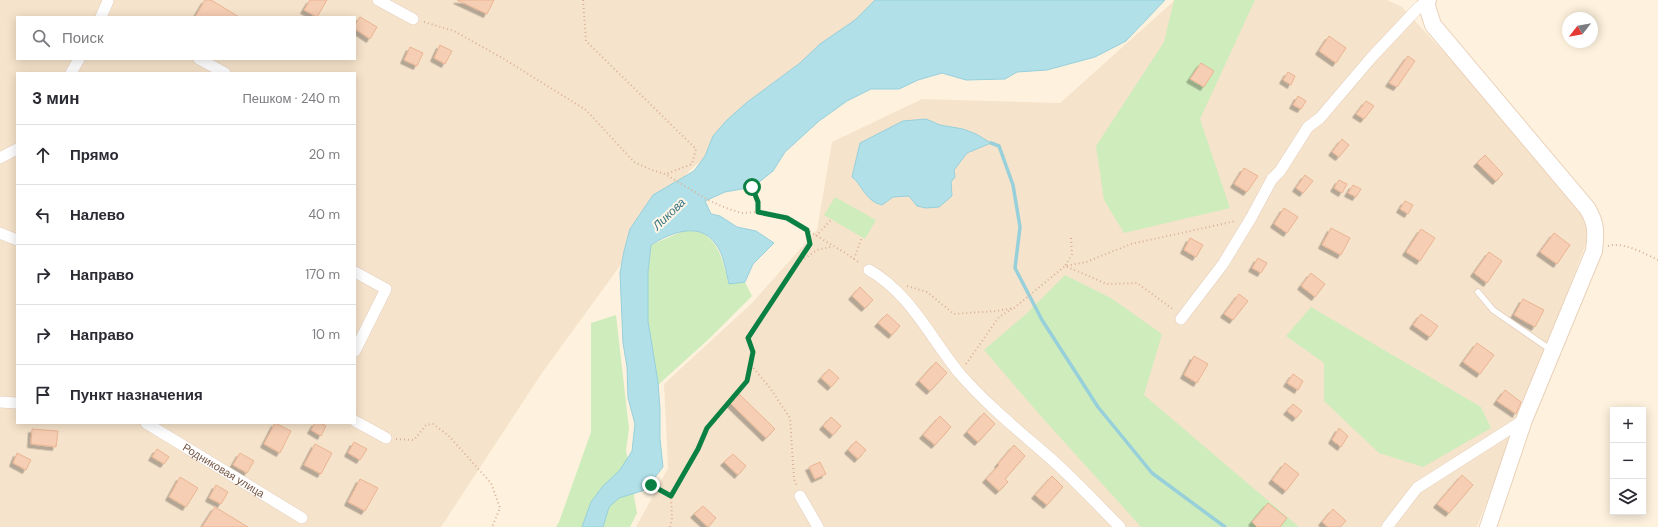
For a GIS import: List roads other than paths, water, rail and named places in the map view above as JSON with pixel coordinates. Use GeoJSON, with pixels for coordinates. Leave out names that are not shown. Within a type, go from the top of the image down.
{"type":"FeatureCollection","features":[{"type":"Feature","properties":{"kind":"street"},"geometry":{"type":"LineString","coordinates":[[378,0],[413,19]]}},
{"type":"Feature","properties":{"kind":"street"},"geometry":{"type":"LineString","coordinates":[[101,16],[108,1]]}},
{"type":"Feature","properties":{"kind":"street"},"geometry":{"type":"LineString","coordinates":[[1181,319],[1223,264],[1251,218],[1272,179],[1280,171],[1308,127],[1320,118],[1371,58],[1418,8],[1427,2],[1432,25],[1587,208],[1594,219],[1596,233],[1594,251],[1524,420],[1488,527]]}},
{"type":"Feature","properties":{"kind":"street"},"geometry":{"type":"LineString","coordinates":[[72,72],[78,60]]}},
{"type":"Feature","properties":{"kind":"street"},"geometry":{"type":"LineString","coordinates":[[201,60],[223,72]]}},
{"type":"Feature","properties":{"kind":"street"},"geometry":{"type":"LineString","coordinates":[[0,158],[16,150]]}},
{"type":"Feature","properties":{"kind":"street"},"geometry":{"type":"LineString","coordinates":[[0,233],[16,240]]}},
{"type":"Feature","properties":{"kind":"street"},"geometry":{"type":"LineString","coordinates":[[868,270],[882,278],[914,312],[960,374],[998,414],[1050,458],[1120,527]]}},
{"type":"Feature","properties":{"kind":"street"},"geometry":{"type":"LineString","coordinates":[[356,273],[386,289],[356,349]]}},
{"type":"Feature","properties":{"kind":"street"},"geometry":{"type":"LineString","coordinates":[[0,402],[16,403]]}},
{"type":"Feature","properties":{"kind":"street"},"geometry":{"type":"LineString","coordinates":[[1387,527],[1417,488],[1524,420]]}},
{"type":"Feature","properties":{"kind":"street"},"geometry":{"type":"LineString","coordinates":[[356,422],[386,438]]}},
{"type":"Feature","properties":{"kind":"street","name":"Родниковая улица"},"geometry":{"type":"LineString","coordinates":[[148,424],[302,518]]}},
{"type":"Feature","properties":{"kind":"street"},"geometry":{"type":"LineString","coordinates":[[800,496],[818,527]]}},
{"type":"Feature","properties":{"kind":"lane"},"geometry":{"type":"LineString","coordinates":[[1478,292],[1493,310],[1553,351]]}},
{"type":"Feature","properties":{"kind":"water","name":"Ликова"},"geometry":{"type":"Polygon","coordinates":[[[875,0],[1165,0],[1126,41],[1095,57],[1047,70],[1017,72],[1005,79],[966,80],[942,73],[918,80],[899,89],[871,89],[847,101],[819,121],[785,152],[773,171],[753,187],[725,192],[705,201],[711,214],[720,216],[737,227],[756,231],[774,243],[753,264],[745,282],[729,284],[721,252],[708,236],[701,232],[684,231],[675,233],[651,245],[648,272],[648,321],[658,382],[660,439],[663,467],[645,490],[619,498],[609,507],[603,527],[582,527],[591,502],[603,486],[620,470],[632,451],[635,424],[628,398],[627,367],[623,343],[620,273],[630,229],[653,195],[694,171],[705,156],[713,136],[726,121],[746,103],[800,63],[820,44],[855,20],[875,0]]]}},
{"type":"Feature","properties":{"kind":"water"},"geometry":{"type":"Polygon","coordinates":[[[926,119],[940,125],[963,129],[976,134],[991,143],[967,153],[954,170],[955,177],[951,182],[952,196],[939,207],[926,208],[917,206],[909,196],[893,197],[882,205],[875,202],[867,196],[852,177],[860,143],[903,121],[926,119]]]}},
{"type":"Feature","properties":{"kind":"waterway"},"geometry":{"type":"LineString","coordinates":[[991,143],[999,146],[1013,185],[1020,227],[1015,268],[1042,320],[1098,407],[1152,473],[1225,527]]}}]}
